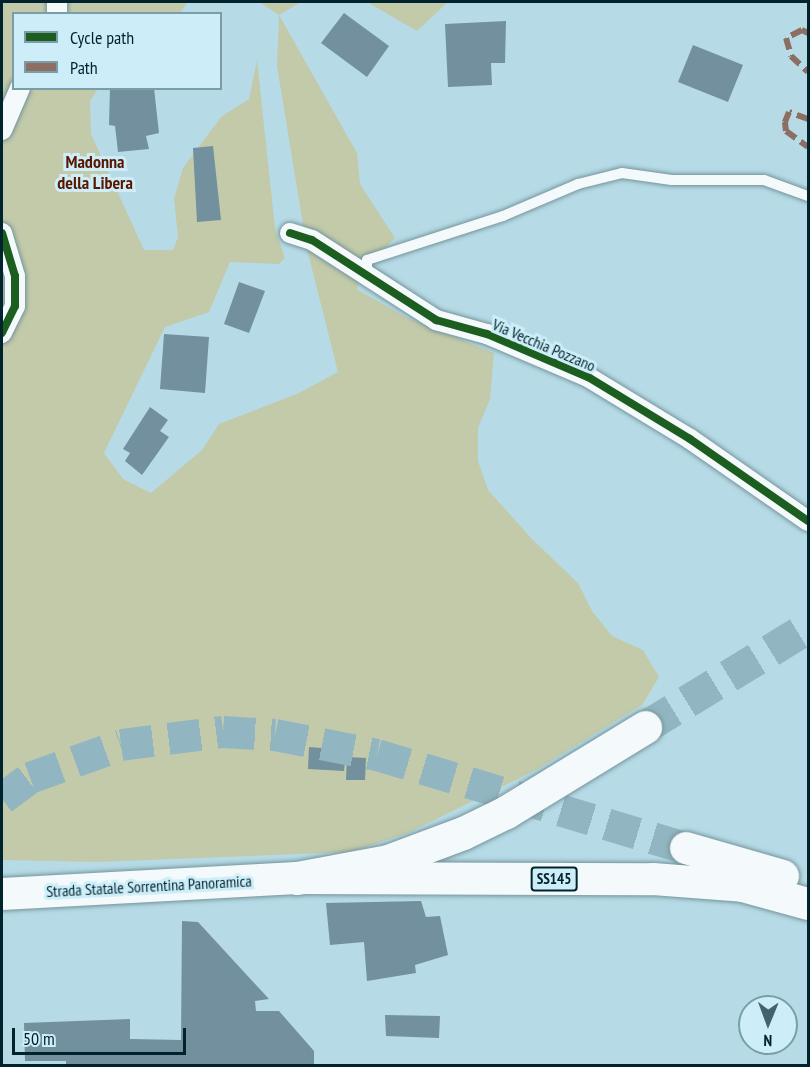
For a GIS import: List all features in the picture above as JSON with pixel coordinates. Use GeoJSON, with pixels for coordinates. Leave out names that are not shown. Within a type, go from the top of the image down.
{"type":"FeatureCollection","features":[{"type":"Feature","properties":{"kind":"highway"},"geometry":{"type":"LineString","coordinates":[[297,878],[388,861],[463,833],[506,812],[645,727]]}},
{"type":"Feature","properties":{"kind":"main road"},"geometry":{"type":"LineString","coordinates":[[686,848],[808,887]]}},
{"type":"Feature","properties":{"kind":"main road","name":"Strada Statale Sorrentina Panoramica"},"geometry":{"type":"LineString","coordinates":[[2,894],[297,878]]}},
{"type":"Feature","properties":{"kind":"main road","name":"SS145"},"geometry":{"type":"LineString","coordinates":[[297,878],[696,880],[743,886],[808,904]]}},
{"type":"Feature","properties":{"kind":"street"},"geometry":{"type":"LineString","coordinates":[[2,130],[19,90]]}},
{"type":"Feature","properties":{"kind":"street","name":"Via Vecchia Pozzano"},"geometry":{"type":"LineString","coordinates":[[290,232],[312,240],[367,278],[436,320],[487,334],[588,377],[690,439],[808,521]]}},
{"type":"Feature","properties":{"kind":"street"},"geometry":{"type":"LineString","coordinates":[[2,233],[15,276],[15,306],[2,333]]}},
{"type":"Feature","properties":{"kind":"lane"},"geometry":{"type":"LineString","coordinates":[[367,278],[368,260],[503,216],[578,184],[622,173],[672,180],[764,180],[808,196]]}},
{"type":"Feature","properties":{"kind":"green space"},"geometry":{"type":"Polygon","coordinates":[[[2,2],[188,2],[181,12],[12,12],[12,90],[97,90],[90,101],[91,134],[144,250],[173,250],[178,237],[174,199],[183,168],[221,117],[249,99],[257,60],[275,228],[285,258],[279,264],[230,262],[209,312],[165,327],[104,453],[123,479],[151,493],[202,450],[219,424],[299,393],[338,372],[307,249],[277,66],[279,15],[357,153],[360,184],[395,238],[372,261],[356,289],[406,317],[494,353],[490,399],[478,428],[478,461],[488,490],[532,539],[578,583],[592,611],[612,636],[643,650],[659,677],[642,705],[536,770],[408,833],[351,852],[97,862],[2,860],[2,2]]]}},
{"type":"Feature","properties":{"kind":"green space"},"geometry":{"type":"Polygon","coordinates":[[[259,2],[301,2],[279,15],[259,2]]]}},
{"type":"Feature","properties":{"kind":"green space"},"geometry":{"type":"Polygon","coordinates":[[[367,2],[448,2],[417,31],[367,2]]]}},
{"type":"Feature","properties":{"kind":"building"},"geometry":{"type":"Polygon","coordinates":[[[344,13],[389,46],[367,77],[321,43],[344,13]]]}},
{"type":"Feature","properties":{"kind":"building"},"geometry":{"type":"Polygon","coordinates":[[[506,21],[505,63],[491,63],[492,85],[448,87],[445,24],[506,21]]]}},
{"type":"Feature","properties":{"kind":"building"},"geometry":{"type":"Polygon","coordinates":[[[693,45],[743,65],[728,102],[678,82],[693,45]]]}},
{"type":"Feature","properties":{"kind":"building"},"geometry":{"type":"Polygon","coordinates":[[[110,90],[154,90],[159,133],[146,136],[149,149],[118,152],[115,126],[109,125],[110,90]]]}},
{"type":"Feature","properties":{"kind":"building"},"geometry":{"type":"Polygon","coordinates":[[[213,146],[221,220],[197,222],[193,148],[213,146]]]}},
{"type":"Feature","properties":{"kind":"building"},"geometry":{"type":"Polygon","coordinates":[[[239,282],[265,291],[249,333],[224,324],[239,282]]]}},
{"type":"Feature","properties":{"kind":"building"},"geometry":{"type":"Polygon","coordinates":[[[164,334],[209,337],[205,393],[160,389],[164,334]]]}},
{"type":"Feature","properties":{"kind":"building"},"geometry":{"type":"Polygon","coordinates":[[[150,407],[168,420],[160,431],[169,437],[142,475],[125,461],[130,453],[123,449],[150,407]]]}},
{"type":"Feature","properties":{"kind":"building"},"geometry":{"type":"Polygon","coordinates":[[[309,747],[346,750],[344,771],[308,769],[309,747]]]}},
{"type":"Feature","properties":{"kind":"building"},"geometry":{"type":"Polygon","coordinates":[[[347,757],[366,758],[365,780],[346,780],[347,757]]]}},
{"type":"Feature","properties":{"kind":"building"},"geometry":{"type":"Polygon","coordinates":[[[421,901],[426,917],[440,916],[448,955],[415,965],[416,973],[367,981],[364,942],[330,945],[326,903],[421,901]]]}},
{"type":"Feature","properties":{"kind":"building"},"geometry":{"type":"Polygon","coordinates":[[[182,921],[198,922],[269,999],[255,1001],[256,1011],[279,1011],[314,1051],[314,1065],[66,1065],[66,1061],[25,1061],[24,1023],[130,1019],[130,1039],[181,1040],[182,921]]]}},
{"type":"Feature","properties":{"kind":"building"},"geometry":{"type":"Polygon","coordinates":[[[385,1015],[440,1016],[439,1038],[386,1036],[385,1015]]]}},
{"type":"Feature","properties":{"kind":"tunnel"},"geometry":{"type":"LineString","coordinates":[[645,727],[808,627]]}},
{"type":"Feature","properties":{"kind":"tunnel"},"geometry":{"type":"LineString","coordinates":[[2,799],[30,778],[121,745],[223,732],[275,735],[377,755],[686,848]]}},
{"type":"Feature","properties":{"kind":"marked path"},"geometry":{"type":"LineString","coordinates":[[808,33],[802,30],[786,38],[791,56],[808,72]]}},
{"type":"Feature","properties":{"kind":"marked path"},"geometry":{"type":"LineString","coordinates":[[808,119],[789,112],[785,122],[786,131],[808,147]]}},
{"type":"Feature","properties":{"kind":"cycle path"},"geometry":{"type":"LineString","coordinates":[[2,233],[15,276],[15,306],[2,333]]}},
{"type":"Feature","properties":{"kind":"cycle path"},"geometry":{"type":"LineString","coordinates":[[290,233],[312,240],[436,320],[487,334],[588,377],[690,439],[808,521]]}},
{"type":"Feature","properties":{"kind":"district","name":"Madonna della Libera"},"geometry":{"type":"Point","coordinates":[95,174]}}]}
